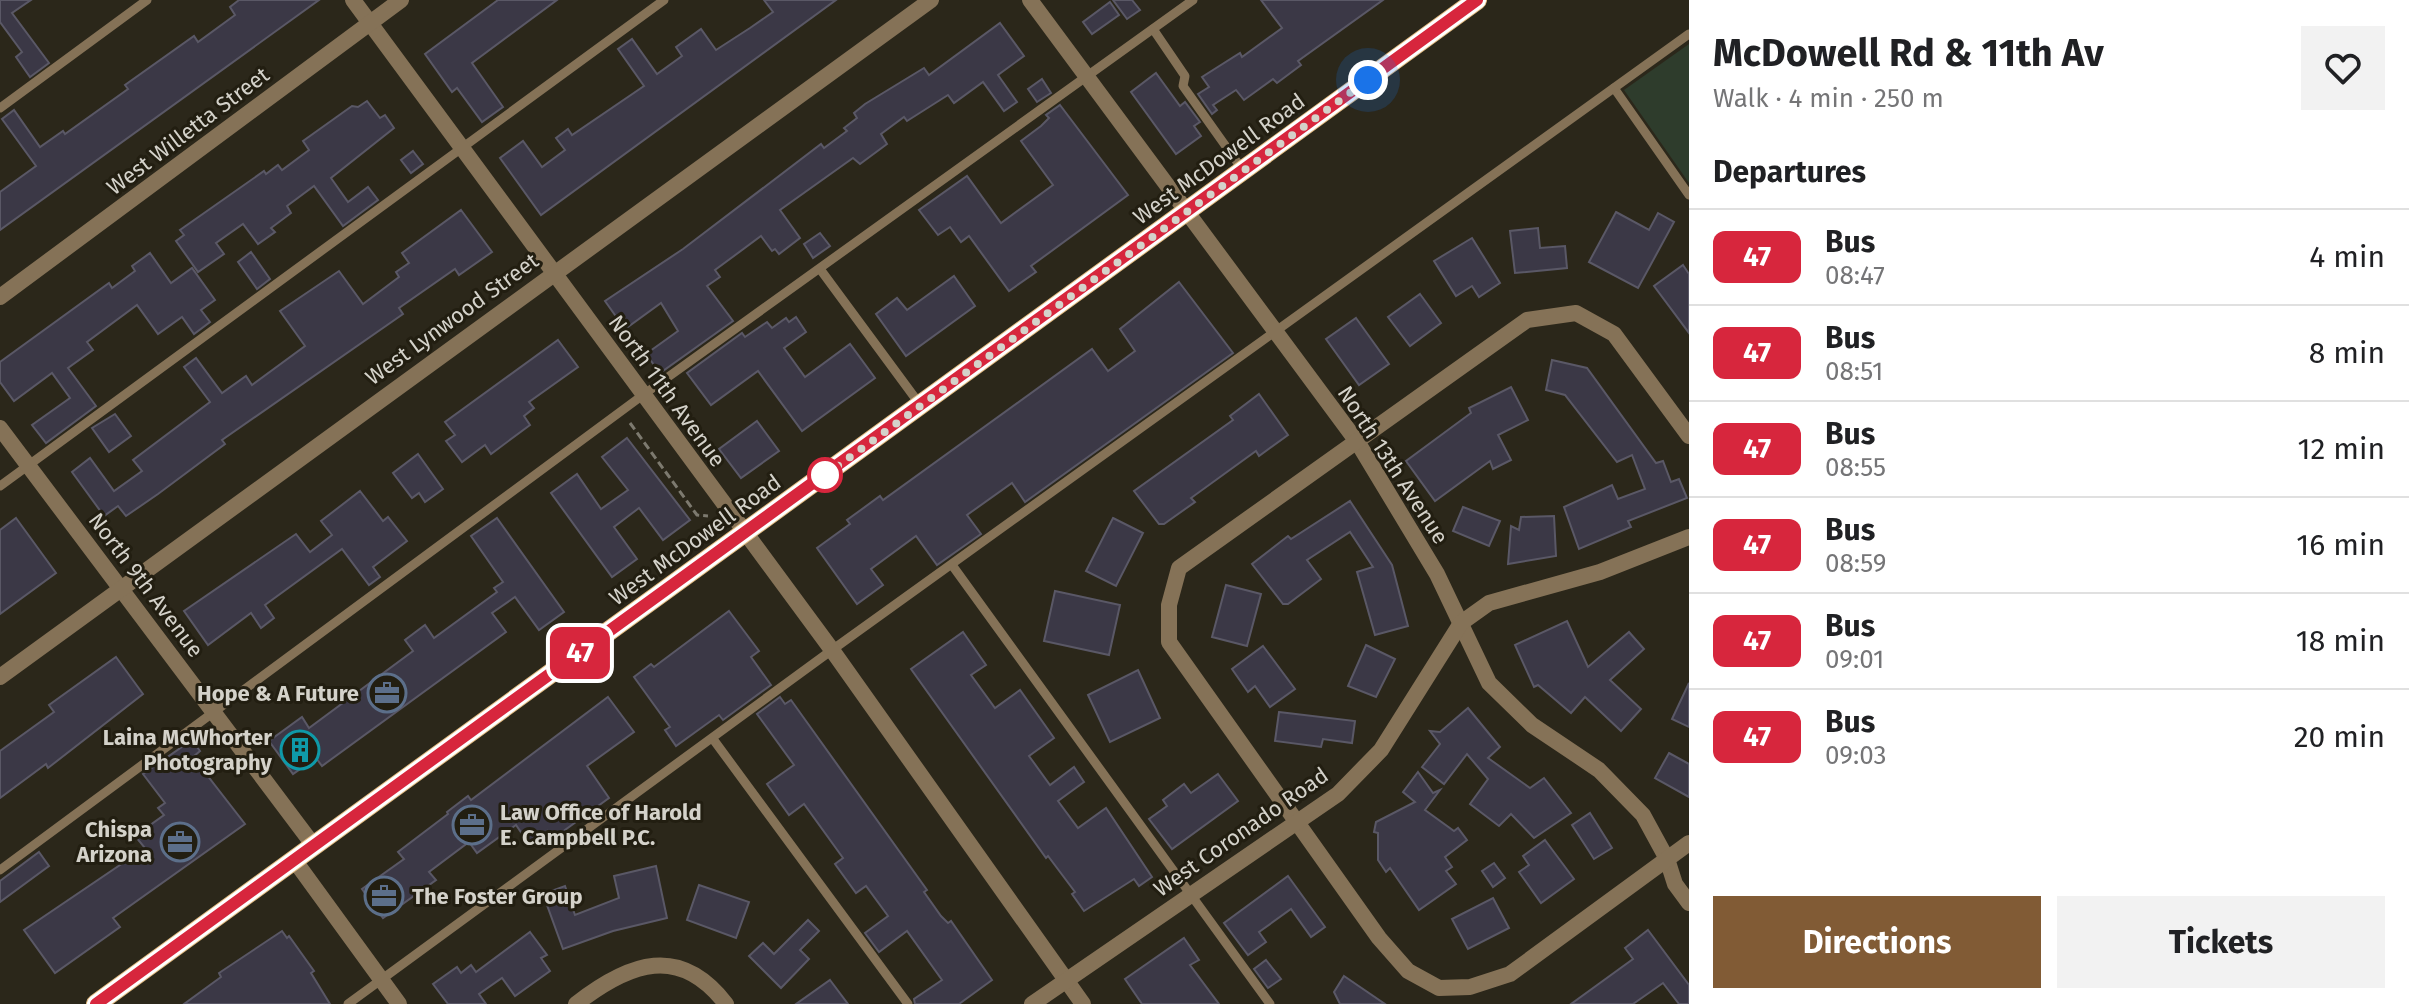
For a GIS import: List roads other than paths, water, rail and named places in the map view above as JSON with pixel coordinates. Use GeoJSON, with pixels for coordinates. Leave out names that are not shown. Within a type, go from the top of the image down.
{"type":"FeatureCollection","features":[{"type":"Feature","properties":{"kind":"main road","name":"West McDowell Road"},"geometry":{"type":"LineString","coordinates":[[96,1004],[1477,0]]}},
{"type":"Feature","properties":{"kind":"street","name":"North 11th Avenue"},"geometry":{"type":"LineString","coordinates":[[353,0],[832,650],[1083,1004]]}},
{"type":"Feature","properties":{"kind":"street","name":"West Willetta Street"},"geometry":{"type":"LineString","coordinates":[[0,297],[401,0]]}},
{"type":"Feature","properties":{"kind":"street","name":"West Lynwood Street"},"geometry":{"type":"LineString","coordinates":[[0,677],[552,272],[931,0]]}},
{"type":"Feature","properties":{"kind":"street","name":"North 13th Avenue"},"geometry":{"type":"LineString","coordinates":[[1030,0],[1358,443],[1437,574],[1489,683],[1532,725],[1599,770],[1643,815],[1667,859],[1675,884],[1689,903]]}},
{"type":"Feature","properties":{"kind":"street"},"geometry":{"type":"LineString","coordinates":[[1689,436],[1614,334],[1576,313],[1527,320],[1179,568],[1169,605],[1169,642],[1379,938],[1408,971],[1439,988],[1470,987],[1510,974],[1689,843]]}},
{"type":"Feature","properties":{"kind":"street","name":"North 9th Avenue"},"geometry":{"type":"LineString","coordinates":[[0,428],[314,846]]}},
{"type":"Feature","properties":{"kind":"street","name":"West Coronado Road"},"geometry":{"type":"LineString","coordinates":[[1032,1004],[1338,794],[1381,750],[1461,623],[1489,603],[1600,572],[1689,537]]}},
{"type":"Feature","properties":{"kind":"street"},"geometry":{"type":"LineString","coordinates":[[295,861],[399,1004]]}},
{"type":"Feature","properties":{"kind":"street"},"geometry":{"type":"LineString","coordinates":[[576,1004],[591,993],[655,965],[683,966],[709,982],[726,1004]]}},
{"type":"Feature","properties":{"kind":"lane"},"geometry":{"type":"LineString","coordinates":[[0,108],[147,0]]}},
{"type":"Feature","properties":{"kind":"lane"},"geometry":{"type":"LineString","coordinates":[[0,486],[664,0]]}},
{"type":"Feature","properties":{"kind":"lane"},"geometry":{"type":"LineString","coordinates":[[0,870],[625,408],[1193,0]]}},
{"type":"Feature","properties":{"kind":"lane"},"geometry":{"type":"LineString","coordinates":[[1153,29],[1185,76],[1183,86],[1244,171]]}},
{"type":"Feature","properties":{"kind":"lane"},"geometry":{"type":"LineString","coordinates":[[348,1004],[832,650],[1689,34]]}},
{"type":"Feature","properties":{"kind":"lane"},"geometry":{"type":"LineString","coordinates":[[1614,88],[1689,195]]}},
{"type":"Feature","properties":{"kind":"lane"},"geometry":{"type":"LineString","coordinates":[[820,269],[921,406]]}},
{"type":"Feature","properties":{"kind":"lane"},"geometry":{"type":"LineString","coordinates":[[952,565],[1270,1004]]}},
{"type":"Feature","properties":{"kind":"lane"},"geometry":{"type":"LineString","coordinates":[[713,739],[908,1004]]}},
{"type":"Feature","properties":{"kind":"place","name":"Hope & A Future"},"geometry":{"type":"Point","coordinates":[387,693]}},
{"type":"Feature","properties":{"kind":"place","name":"Laina McWhorter Photography"},"geometry":{"type":"Point","coordinates":[300,750]}},
{"type":"Feature","properties":{"kind":"place","name":"Law Office of Harold E. Campbell P.C."},"geometry":{"type":"Point","coordinates":[472,825]}},
{"type":"Feature","properties":{"kind":"place","name":"Chispa Arizona"},"geometry":{"type":"Point","coordinates":[180,842]}},
{"type":"Feature","properties":{"kind":"place","name":"The Foster Group"},"geometry":{"type":"Point","coordinates":[384,896]}}]}
